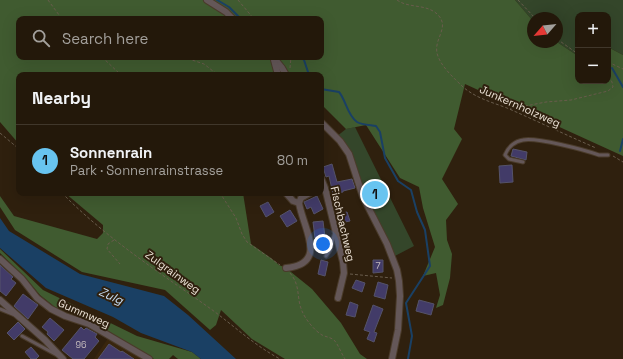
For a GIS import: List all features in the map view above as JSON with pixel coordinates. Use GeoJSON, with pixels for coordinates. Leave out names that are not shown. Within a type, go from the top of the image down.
{"type":"FeatureCollection","features":[{"type":"Feature","properties":{"kind":"street"},"geometry":{"type":"LineString","coordinates":[[207,0],[230,16]]}},
{"type":"Feature","properties":{"kind":"street"},"geometry":{"type":"LineString","coordinates":[[274,60],[277,72]]}},
{"type":"Feature","properties":{"kind":"street"},"geometry":{"type":"LineString","coordinates":[[275,60],[284,72]]}},
{"type":"Feature","properties":{"kind":"street"},"geometry":{"type":"LineString","coordinates":[[324,125],[340,141],[349,154],[363,197],[387,244],[397,270],[400,281],[400,296],[398,330],[392,359]]}},
{"type":"Feature","properties":{"kind":"street","name":"Fischbachweg"},"geometry":{"type":"LineString","coordinates":[[324,189],[336,230],[344,269],[338,298]]}},
{"type":"Feature","properties":{"kind":"street"},"geometry":{"type":"LineString","coordinates":[[289,196],[293,201],[299,203]]}},
{"type":"Feature","properties":{"kind":"street"},"geometry":{"type":"LineString","coordinates":[[287,270],[306,261],[311,252],[311,244],[299,203],[301,198],[305,196]]}},
{"type":"Feature","properties":{"kind":"street","name":"Gummweg"},"geometry":{"type":"LineString","coordinates":[[0,259],[22,279],[37,298],[51,309],[64,316],[90,324],[149,359]]}},
{"type":"Feature","properties":{"kind":"street"},"geometry":{"type":"LineString","coordinates":[[0,300],[46,340],[62,358]]}},
{"type":"Feature","properties":{"kind":"lane"},"geometry":{"type":"LineString","coordinates":[[523,162],[509,159],[505,155],[513,145],[525,139],[539,140],[599,155],[608,155]]}},
{"type":"Feature","properties":{"kind":"lane"},"geometry":{"type":"LineString","coordinates":[[326,256],[330,250],[336,230]]}},
{"type":"Feature","properties":{"kind":"lane"},"geometry":{"type":"LineString","coordinates":[[0,309],[16,315]]}},
{"type":"Feature","properties":{"kind":"lane"},"geometry":{"type":"LineString","coordinates":[[22,336],[62,358]]}},
{"type":"Feature","properties":{"kind":"path"},"geometry":{"type":"LineString","coordinates":[[48,0],[60,16]]}},
{"type":"Feature","properties":{"kind":"path"},"geometry":{"type":"LineString","coordinates":[[238,0],[251,16]]}},
{"type":"Feature","properties":{"kind":"path","name":"Junkernholzweg"},"geometry":{"type":"LineString","coordinates":[[397,0],[402,3],[429,9],[438,14],[443,25],[437,50],[439,57],[443,65],[463,87],[474,95],[598,150]]}},
{"type":"Feature","properties":{"kind":"path"},"geometry":{"type":"LineString","coordinates":[[518,0],[529,12]]}},
{"type":"Feature","properties":{"kind":"path"},"geometry":{"type":"LineString","coordinates":[[563,43],[575,52]]}},
{"type":"Feature","properties":{"kind":"path"},"geometry":{"type":"LineString","coordinates":[[105,60],[118,72]]}},
{"type":"Feature","properties":{"kind":"path"},"geometry":{"type":"LineString","coordinates":[[192,60],[204,64],[214,72]]}},
{"type":"Feature","properties":{"kind":"path"},"geometry":{"type":"LineString","coordinates":[[290,69],[291,60]]}},
{"type":"Feature","properties":{"kind":"path"},"geometry":{"type":"LineString","coordinates":[[611,63],[623,69]]}},
{"type":"Feature","properties":{"kind":"path"},"geometry":{"type":"LineString","coordinates":[[510,110],[546,102],[571,100],[582,96],[596,95],[608,91],[613,87],[611,80]]}},
{"type":"Feature","properties":{"kind":"path"},"geometry":{"type":"LineString","coordinates":[[0,133],[16,146]]}},
{"type":"Feature","properties":{"kind":"path"},"geometry":{"type":"LineString","coordinates":[[608,155],[618,158],[623,162]]}},
{"type":"Feature","properties":{"kind":"path","name":"Zulgrainweg"},"geometry":{"type":"LineString","coordinates":[[65,196],[114,240],[214,311],[250,341],[280,359]]}},
{"type":"Feature","properties":{"kind":"path"},"geometry":{"type":"LineString","coordinates":[[222,196],[236,218],[242,234],[247,242],[287,270],[295,279],[298,288],[301,310],[305,317],[321,334],[333,339],[345,359]]}},
{"type":"Feature","properties":{"kind":"path"},"geometry":{"type":"LineString","coordinates":[[114,240],[108,244],[107,248],[120,264]]}},
{"type":"Feature","properties":{"kind":"path"},"geometry":{"type":"LineString","coordinates":[[346,274],[395,278]]}},
{"type":"Feature","properties":{"kind":"shaded area"},"geometry":{"type":"Polygon","coordinates":[[[111,334],[147,359],[94,359],[111,334]]]}},
{"type":"Feature","properties":{"kind":"green space"},"geometry":{"type":"Polygon","coordinates":[[[0,0],[515,0],[527,14],[527,48],[563,48],[563,46],[575,54],[575,84],[611,84],[611,49],[623,55],[623,156],[465,84],[454,129],[462,139],[442,179],[458,204],[446,220],[447,240],[452,254],[450,278],[443,305],[436,308],[440,295],[436,273],[423,276],[435,247],[423,208],[419,187],[400,178],[366,125],[346,129],[324,107],[324,72],[16,72],[16,141],[0,122],[0,0]]]}},
{"type":"Feature","properties":{"kind":"green space"},"geometry":{"type":"Polygon","coordinates":[[[515,0],[623,0],[623,55],[611,49],[611,12],[575,12],[575,54],[563,46],[563,12],[527,12],[527,14],[515,0]]]}},
{"type":"Feature","properties":{"kind":"green space"},"geometry":{"type":"Polygon","coordinates":[[[355,127],[414,246],[393,257],[373,218],[351,159],[336,137],[346,129],[355,127]]]}},
{"type":"Feature","properties":{"kind":"green space"},"geometry":{"type":"Polygon","coordinates":[[[0,196],[14,216],[97,239],[103,233],[103,225],[69,196],[243,196],[251,244],[279,265],[286,268],[312,289],[341,323],[360,354],[367,359],[285,359],[252,339],[221,310],[216,325],[210,330],[165,290],[82,272],[15,230],[0,207],[0,196]]]}},
{"type":"Feature","properties":{"kind":"green space"},"geometry":{"type":"Polygon","coordinates":[[[0,249],[43,290],[137,336],[192,352],[201,359],[178,359],[173,355],[169,359],[154,359],[92,321],[55,307],[40,295],[25,277],[0,253],[0,249]]]}},
{"type":"Feature","properties":{"kind":"water","name":"Zulg"},"geometry":{"type":"Polygon","coordinates":[[[0,218],[9,231],[80,274],[164,296],[188,315],[236,359],[201,359],[192,352],[141,333],[113,317],[46,288],[0,248],[0,218]]]}},
{"type":"Feature","properties":{"kind":"building"},"geometry":{"type":"Polygon","coordinates":[[[513,149],[527,152],[526,160],[511,156],[513,149]]]}},
{"type":"Feature","properties":{"kind":"building"},"geometry":{"type":"Polygon","coordinates":[[[332,164],[337,182],[352,179],[355,188],[333,194],[329,176],[326,177],[324,167],[332,164]]]}},
{"type":"Feature","properties":{"kind":"building"},"geometry":{"type":"Polygon","coordinates":[[[512,165],[513,182],[500,183],[499,166],[512,165]]]}},
{"type":"Feature","properties":{"kind":"building"},"geometry":{"type":"Polygon","coordinates":[[[317,196],[323,209],[314,214],[311,207],[307,209],[304,202],[317,196]]]}},
{"type":"Feature","properties":{"kind":"building"},"geometry":{"type":"Polygon","coordinates":[[[268,202],[274,212],[266,217],[260,206],[268,202]]]}},
{"type":"Feature","properties":{"kind":"building"},"geometry":{"type":"Polygon","coordinates":[[[290,210],[297,221],[287,227],[280,216],[290,210]]]}},
{"type":"Feature","properties":{"kind":"building"},"geometry":{"type":"Polygon","coordinates":[[[347,212],[350,221],[340,223],[338,214],[347,212]]]}},
{"type":"Feature","properties":{"kind":"building"},"geometry":{"type":"Polygon","coordinates":[[[323,221],[325,237],[315,238],[313,222],[323,221]]]}},
{"type":"Feature","properties":{"kind":"building"},"geometry":{"type":"Polygon","coordinates":[[[321,260],[328,262],[325,276],[318,274],[321,260]]]}},
{"type":"Feature","properties":{"kind":"building"},"geometry":{"type":"Polygon","coordinates":[[[373,260],[383,260],[383,272],[373,273],[373,260]]]}},
{"type":"Feature","properties":{"kind":"building"},"geometry":{"type":"Polygon","coordinates":[[[0,265],[13,277],[11,279],[16,283],[6,296],[0,291],[0,265]]]}},
{"type":"Feature","properties":{"kind":"building"},"geometry":{"type":"Polygon","coordinates":[[[356,280],[365,283],[362,292],[352,288],[356,280]]]}},
{"type":"Feature","properties":{"kind":"building"},"geometry":{"type":"Polygon","coordinates":[[[378,282],[388,285],[385,299],[374,296],[378,282]]]}},
{"type":"Feature","properties":{"kind":"building"},"geometry":{"type":"Polygon","coordinates":[[[23,294],[38,305],[28,319],[14,306],[23,294]]]}},
{"type":"Feature","properties":{"kind":"building"},"geometry":{"type":"Polygon","coordinates":[[[419,300],[434,304],[431,315],[416,311],[419,300]]]}},
{"type":"Feature","properties":{"kind":"building"},"geometry":{"type":"Polygon","coordinates":[[[350,302],[358,305],[355,317],[346,315],[350,302]]]}},
{"type":"Feature","properties":{"kind":"building"},"geometry":{"type":"Polygon","coordinates":[[[373,305],[383,309],[374,332],[377,333],[374,342],[367,339],[370,332],[364,330],[373,305]]]}},
{"type":"Feature","properties":{"kind":"building"},"geometry":{"type":"Polygon","coordinates":[[[50,318],[64,330],[54,341],[47,334],[48,332],[42,327],[50,318]]]}},
{"type":"Feature","properties":{"kind":"building"},"geometry":{"type":"Polygon","coordinates":[[[18,322],[25,329],[14,340],[7,333],[18,322]]]}},
{"type":"Feature","properties":{"kind":"building"},"geometry":{"type":"Polygon","coordinates":[[[81,327],[84,330],[86,328],[97,334],[95,337],[99,341],[84,359],[73,359],[62,350],[81,327]]]}},
{"type":"Feature","properties":{"kind":"building"},"geometry":{"type":"Polygon","coordinates":[[[109,344],[121,352],[122,351],[134,359],[98,359],[109,344]]]}},
{"type":"Feature","properties":{"kind":"building"},"geometry":{"type":"Polygon","coordinates":[[[31,347],[39,356],[36,359],[31,359],[25,352],[31,347]]]}},
{"type":"Feature","properties":{"kind":"waterway"},"geometry":{"type":"LineString","coordinates":[[217,0],[229,7],[238,16]]}},
{"type":"Feature","properties":{"kind":"waterway"},"geometry":{"type":"LineString","coordinates":[[304,60],[308,72]]}},
{"type":"Feature","properties":{"kind":"waterway"},"geometry":{"type":"LineString","coordinates":[[612,68],[623,87]]}},
{"type":"Feature","properties":{"kind":"waterway"},"geometry":{"type":"LineString","coordinates":[[324,90],[339,92],[349,112],[357,122],[376,126],[380,132],[385,158],[398,181],[411,190],[417,212],[425,230],[430,266],[406,303],[412,336],[408,359]]}},
{"type":"Feature","properties":{"kind":"waterway"},"geometry":{"type":"LineString","coordinates":[[620,151],[623,139]]}},
{"type":"Feature","properties":{"kind":"place","name":"Sonnenrain"},"geometry":{"type":"Point","coordinates":[375,194]}}]}
